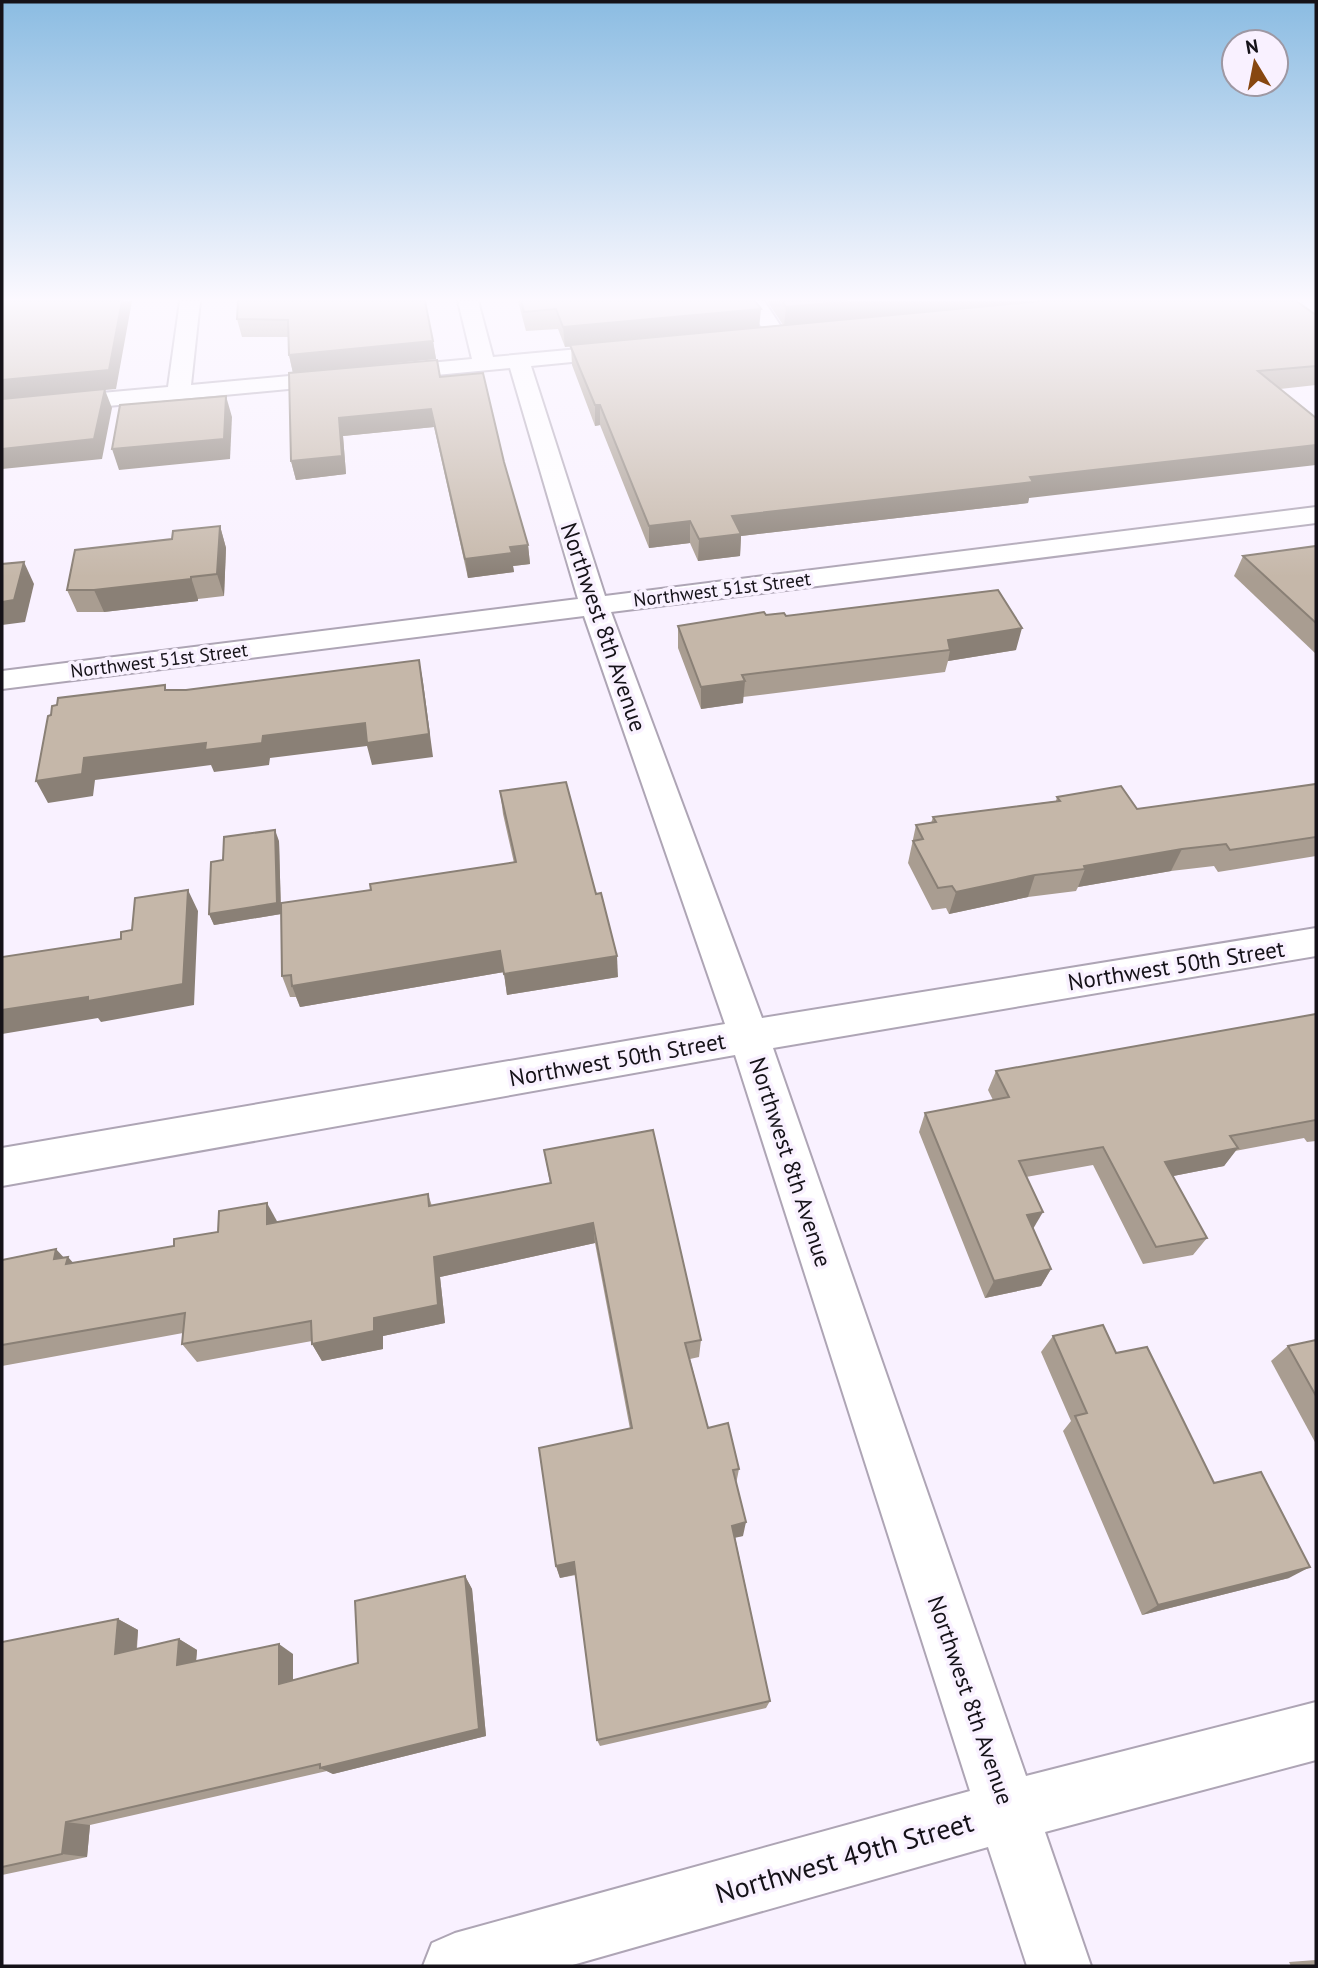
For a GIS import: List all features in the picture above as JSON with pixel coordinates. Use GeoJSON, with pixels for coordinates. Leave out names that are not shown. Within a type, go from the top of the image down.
{"type":"FeatureCollection","features":[{"type":"Feature","properties":{"kind":"street"},"geometry":{"type":"LineString","coordinates":[[2,409],[170,393]]}},
{"type":"Feature","properties":{"kind":"street","name":"Northwest 8th Avenue"},"geometry":{"type":"LineString","coordinates":[[514,393],[594,606],[749,1036],[1059,1966]]}},
{"type":"Feature","properties":{"kind":"street","name":"Northwest 51st Street"},"geometry":{"type":"LineString","coordinates":[[2,680],[1316,515]]}},
{"type":"Feature","properties":{"kind":"street","name":"Northwest 50th Street"},"geometry":{"type":"LineString","coordinates":[[2,1167],[749,1036],[1316,942]]}},
{"type":"Feature","properties":{"kind":"street","name":"Northwest 49th Street"},"geometry":{"type":"LineString","coordinates":[[455,1966],[1008,1811],[1316,1731]]}},
{"type":"Feature","properties":{"kind":"building"},"geometry":{"type":"Polygon","coordinates":[[[65,393],[104,393],[94,439],[2,449],[2,399],[65,393]]]}},
{"type":"Feature","properties":{"kind":"building"},"geometry":{"type":"Polygon","coordinates":[[[289,393],[488,393],[528,545],[510,547],[512,553],[465,559],[431,409],[339,418],[342,456],[291,461],[289,393]]]}},
{"type":"Feature","properties":{"kind":"building"},"geometry":{"type":"Polygon","coordinates":[[[590,393],[1285,393],[1316,418],[1316,445],[1030,477],[1033,482],[732,516],[741,534],[699,539],[690,521],[649,526],[600,405],[595,405],[590,393]]]}},
{"type":"Feature","properties":{"kind":"building"},"geometry":{"type":"Polygon","coordinates":[[[226,396],[224,439],[112,449],[120,405],[226,396]]]}},
{"type":"Feature","properties":{"kind":"building"},"geometry":{"type":"Polygon","coordinates":[[[220,526],[217,574],[94,590],[67,590],[75,550],[172,539],[173,531],[220,526]]]}},
{"type":"Feature","properties":{"kind":"building"},"geometry":{"type":"Polygon","coordinates":[[[1316,546],[1316,623],[1243,556],[1316,546]]]}},
{"type":"Feature","properties":{"kind":"building"},"geometry":{"type":"Polygon","coordinates":[[[24,562],[14,600],[2,602],[2,564],[24,562]]]}},
{"type":"Feature","properties":{"kind":"building"},"geometry":{"type":"Polygon","coordinates":[[[998,590],[1022,628],[948,640],[950,650],[742,675],[745,681],[701,687],[678,626],[764,612],[766,615],[784,613],[786,616],[998,590]]]}},
{"type":"Feature","properties":{"kind":"building"},"geometry":{"type":"Polygon","coordinates":[[[419,660],[429,734],[367,743],[365,723],[263,736],[262,743],[205,750],[206,743],[84,758],[82,774],[36,781],[48,716],[51,715],[52,706],[57,705],[58,698],[165,685],[165,690],[186,690],[419,660]]]}},
{"type":"Feature","properties":{"kind":"building"},"geometry":{"type":"Polygon","coordinates":[[[566,782],[596,894],[601,893],[617,956],[504,974],[500,951],[292,986],[291,975],[282,976],[281,903],[371,890],[370,884],[516,862],[500,791],[566,782]]]}},
{"type":"Feature","properties":{"kind":"building"},"geometry":{"type":"Polygon","coordinates":[[[1316,784],[1316,837],[1230,850],[1226,844],[1182,849],[956,892],[952,886],[938,888],[913,841],[923,839],[916,825],[936,822],[933,817],[1060,801],[1057,797],[1121,786],[1137,809],[1316,784]]]}},
{"type":"Feature","properties":{"kind":"building"},"geometry":{"type":"Polygon","coordinates":[[[275,830],[277,903],[209,914],[211,862],[223,860],[224,837],[275,830]]]}},
{"type":"Feature","properties":{"kind":"building"},"geometry":{"type":"Polygon","coordinates":[[[188,890],[183,984],[88,1001],[88,997],[2,1010],[2,957],[121,939],[121,932],[132,930],[135,898],[188,890]]]}},
{"type":"Feature","properties":{"kind":"building"},"geometry":{"type":"Polygon","coordinates":[[[1316,1014],[1316,1120],[1230,1136],[1238,1148],[1165,1162],[1207,1238],[1156,1247],[1103,1147],[1019,1161],[1043,1212],[1027,1215],[1051,1269],[994,1281],[925,1113],[1009,1097],[996,1071],[1316,1014]]]}},
{"type":"Feature","properties":{"kind":"building"},"geometry":{"type":"Polygon","coordinates":[[[653,1130],[701,1340],[685,1343],[708,1428],[728,1423],[739,1469],[733,1470],[746,1522],[732,1526],[770,1701],[597,1740],[574,1562],[556,1566],[539,1448],[632,1428],[593,1223],[434,1257],[438,1305],[374,1318],[374,1331],[312,1344],[311,1321],[182,1344],[185,1313],[2,1345],[2,1260],[56,1249],[54,1259],[68,1257],[66,1264],[174,1246],[174,1239],[218,1232],[219,1211],[267,1203],[267,1224],[428,1194],[429,1206],[551,1183],[544,1150],[653,1130]]]}},
{"type":"Feature","properties":{"kind":"building"},"geometry":{"type":"Polygon","coordinates":[[[1103,1325],[1116,1353],[1147,1347],[1214,1483],[1261,1472],[1310,1567],[1158,1605],[1075,1416],[1087,1413],[1053,1336],[1103,1325]]]}},
{"type":"Feature","properties":{"kind":"building"},"geometry":{"type":"Polygon","coordinates":[[[1316,1340],[1316,1396],[1288,1346],[1316,1340]]]}},
{"type":"Feature","properties":{"kind":"building"},"geometry":{"type":"Polygon","coordinates":[[[465,1576],[479,1729],[320,1768],[320,1764],[66,1822],[62,1854],[2,1867],[2,1642],[118,1619],[115,1654],[179,1639],[177,1665],[279,1644],[279,1684],[358,1663],[355,1601],[465,1576]]]}}]}
